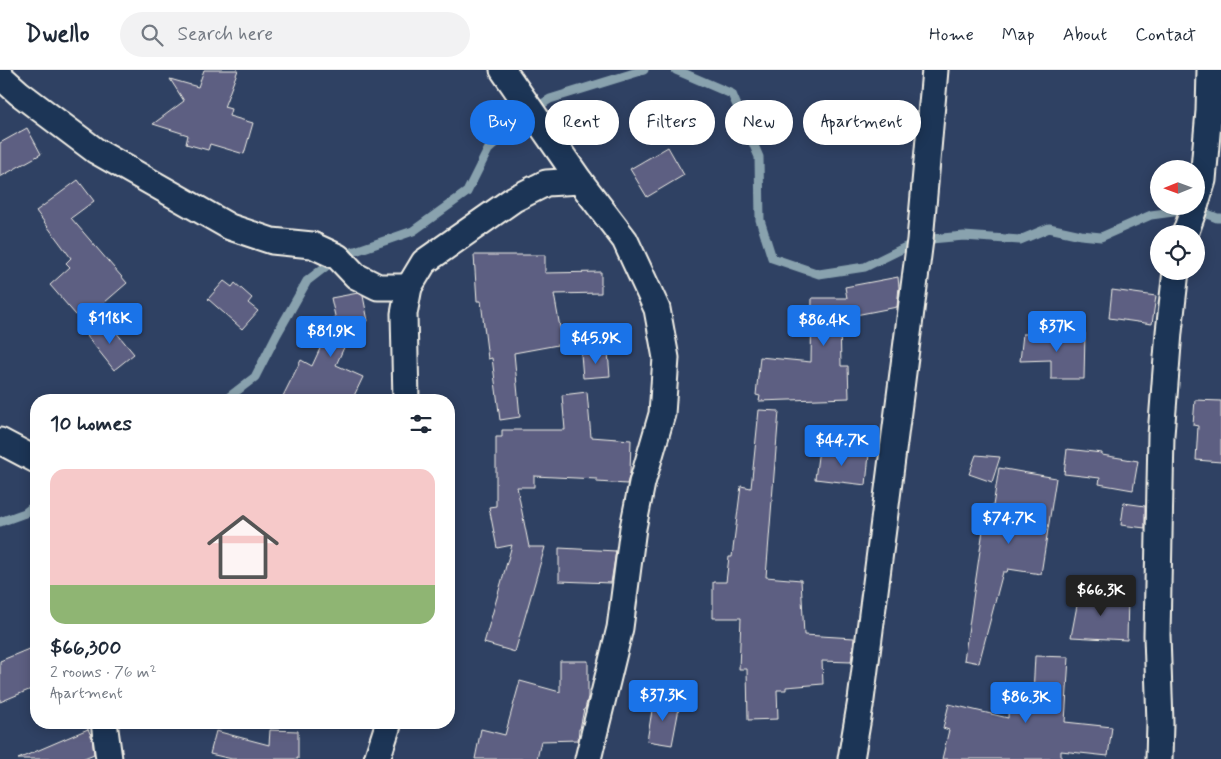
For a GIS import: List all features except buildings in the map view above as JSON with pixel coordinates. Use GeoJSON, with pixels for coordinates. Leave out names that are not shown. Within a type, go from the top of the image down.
{"type":"FeatureCollection","features":[{"type":"Feature","properties":{"kind":"street"},"geometry":{"type":"LineString","coordinates":[[503,70],[580,182],[625,240],[657,309],[666,358],[662,414],[642,483],[633,528],[620,628],[588,759]]}},
{"type":"Feature","properties":{"kind":"street"},"geometry":{"type":"LineString","coordinates":[[851,759],[861,700],[919,249],[935,70]]}},
{"type":"Feature","properties":{"kind":"street"},"geometry":{"type":"LineString","coordinates":[[1205,160],[1210,111],[1210,70]]}},
{"type":"Feature","properties":{"kind":"street"},"geometry":{"type":"LineString","coordinates":[[0,76],[19,94],[96,151],[230,228],[272,241],[312,245],[338,257],[356,276],[378,286],[410,287]]}},
{"type":"Feature","properties":{"kind":"street"},"geometry":{"type":"LineString","coordinates":[[406,394],[404,314],[410,287],[424,262],[514,199],[546,184],[580,182]]}},
{"type":"Feature","properties":{"kind":"street"},"geometry":{"type":"LineString","coordinates":[[1159,759],[1160,723],[1157,634],[1160,435],[1175,280]]}},
{"type":"Feature","properties":{"kind":"street"},"geometry":{"type":"LineString","coordinates":[[0,441],[30,457]]}},
{"type":"Feature","properties":{"kind":"street"},"geometry":{"type":"LineString","coordinates":[[105,729],[109,759]]}},
{"type":"Feature","properties":{"kind":"street"},"geometry":{"type":"LineString","coordinates":[[377,759],[387,729]]}},
{"type":"Feature","properties":{"kind":"waterway"},"geometry":{"type":"LineString","coordinates":[[233,394],[255,377],[307,281],[338,257],[413,231],[467,192],[488,150],[531,111],[550,99],[644,70]]}},
{"type":"Feature","properties":{"kind":"waterway"},"geometry":{"type":"LineString","coordinates":[[676,70],[732,94],[759,157],[760,220],[772,258],[819,274],[865,267],[920,240],[964,236],[1020,240],[1049,228],[1101,237],[1151,215],[1195,209],[1221,218]]}},
{"type":"Feature","properties":{"kind":"waterway"},"geometry":{"type":"LineString","coordinates":[[0,522],[25,513],[30,509]]}}]}
